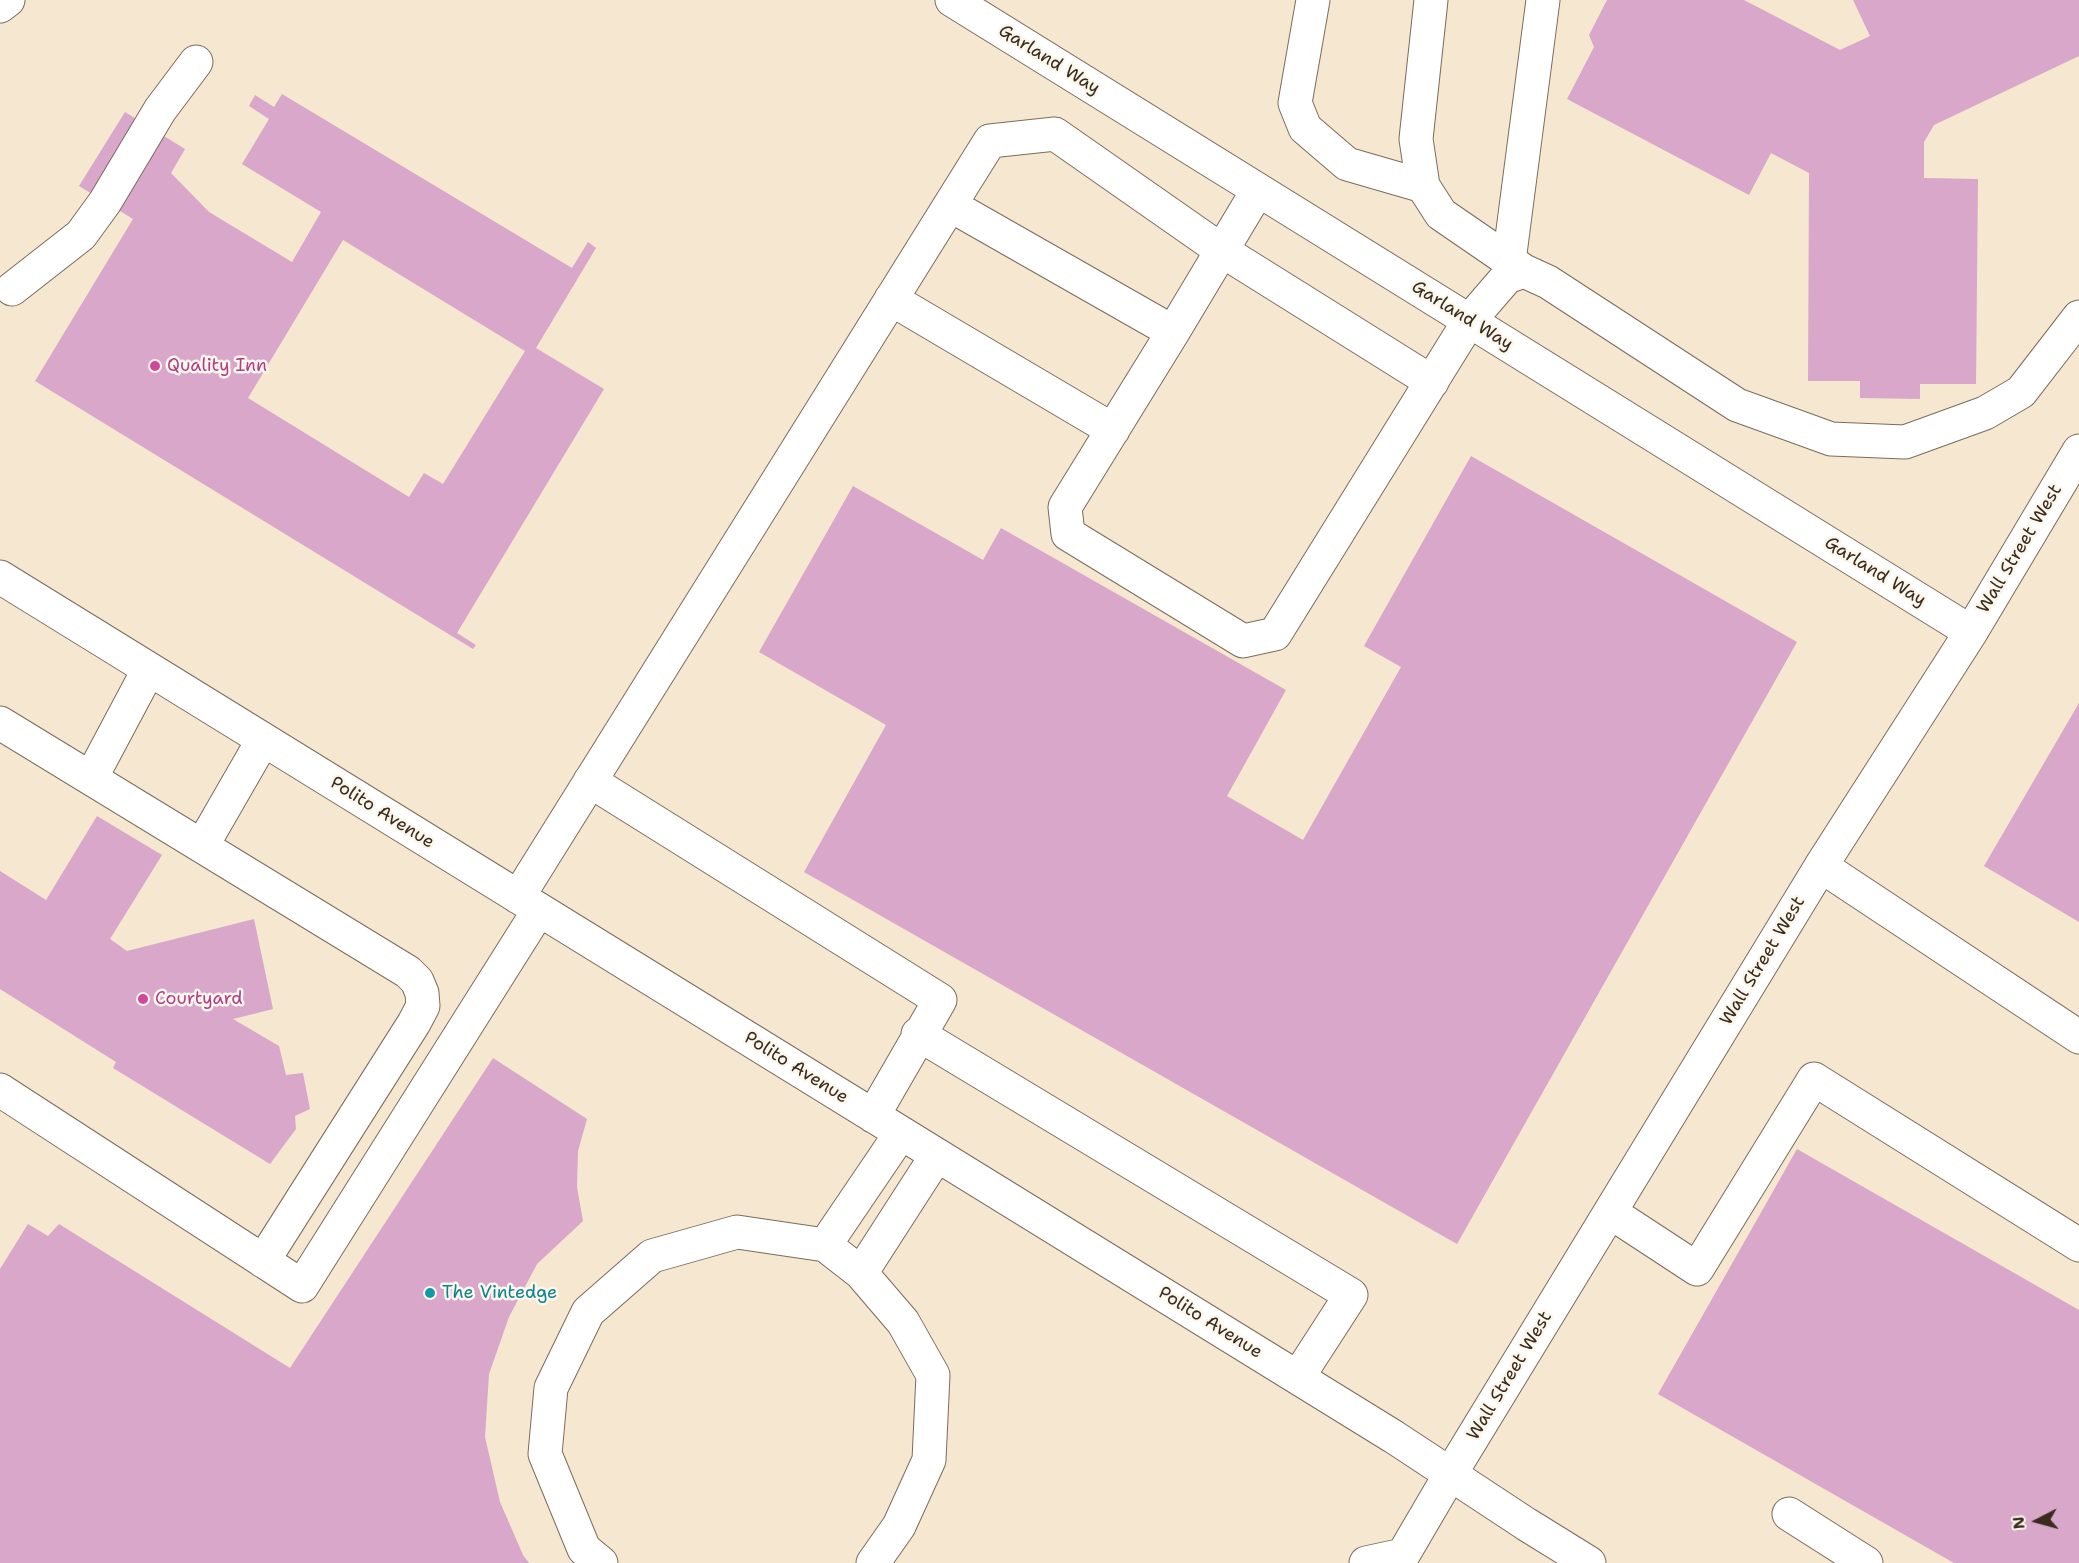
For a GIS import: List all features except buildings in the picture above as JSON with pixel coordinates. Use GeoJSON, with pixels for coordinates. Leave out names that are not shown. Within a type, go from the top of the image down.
{"type":"FeatureCollection","features":[{"type":"Feature","properties":{"kind":"street"},"geometry":{"type":"LineString","coordinates":[[0,6],[8,0]]}},
{"type":"Feature","properties":{"kind":"street","name":"Garland Way"},"geometry":{"type":"LineString","coordinates":[[952,0],[1971,632]]}},
{"type":"Feature","properties":{"kind":"street"},"geometry":{"type":"LineString","coordinates":[[1313,0],[1295,103],[1305,128],[1347,164],[1423,186]]}},
{"type":"Feature","properties":{"kind":"street"},"geometry":{"type":"LineString","coordinates":[[1431,0],[1416,139],[1423,186],[1441,214],[1516,266],[1548,282],[1737,405],[1830,439],[1905,442],[1985,414],[2021,392],[2079,317]]}},
{"type":"Feature","properties":{"kind":"street"},"geometry":{"type":"LineString","coordinates":[[1258,190],[1065,507],[1068,534],[1243,641],[1275,634],[1469,321],[1516,266],[1543,0]]}},
{"type":"Feature","properties":{"kind":"street"},"geometry":{"type":"LineString","coordinates":[[12,289],[81,235],[105,202],[160,110],[196,62]]}},
{"type":"Feature","properties":{"kind":"street"},"geometry":{"type":"LineString","coordinates":[[0,1090],[302,1286],[529,903],[590,781],[990,141],[1055,134],[1221,250],[1432,382]]}},
{"type":"Feature","properties":{"kind":"street"},"geometry":{"type":"LineString","coordinates":[[950,205],[1173,332]]}},
{"type":"Feature","properties":{"kind":"street"},"geometry":{"type":"LineString","coordinates":[[891,299],[1113,430]]}},
{"type":"Feature","properties":{"kind":"street","name":"Wall Street West"},"geometry":{"type":"LineString","coordinates":[[1404,1559],[1451,1473],[1821,866],[1971,632],[2078,454]]}},
{"type":"Feature","properties":{"kind":"street","name":"Polito Avenue"},"geometry":{"type":"LineString","coordinates":[[0,577],[1298,1377],[1589,1563]]}},
{"type":"Feature","properties":{"kind":"street"},"geometry":{"type":"LineString","coordinates":[[91,778],[149,669]]}},
{"type":"Feature","properties":{"kind":"street"},"geometry":{"type":"LineString","coordinates":[[0,723],[408,972],[417,981],[422,993],[423,1006],[414,1023],[263,1261]]}},
{"type":"Feature","properties":{"kind":"street"},"geometry":{"type":"LineString","coordinates":[[202,846],[263,740]]}},
{"type":"Feature","properties":{"kind":"street"},"geometry":{"type":"LineString","coordinates":[[590,781],[940,1000],[918,1034],[873,1116]]}},
{"type":"Feature","properties":{"kind":"street"},"geometry":{"type":"LineString","coordinates":[[1821,866],[2079,1037]]}},
{"type":"Feature","properties":{"kind":"street"},"geometry":{"type":"LineString","coordinates":[[918,1034],[1351,1294],[1298,1377]]}},
{"type":"Feature","properties":{"kind":"street"},"geometry":{"type":"LineString","coordinates":[[1610,1212],[1697,1269],[1814,1079],[2079,1245]]}},
{"type":"Feature","properties":{"kind":"street"},"geometry":{"type":"LineString","coordinates":[[825,1245],[901,1133]]}},
{"type":"Feature","properties":{"kind":"street"},"geometry":{"type":"LineString","coordinates":[[861,1273],[937,1155]]}},
{"type":"Feature","properties":{"kind":"street"},"geometry":{"type":"LineString","coordinates":[[601,1563],[584,1549],[544,1454],[551,1388],[588,1312],[652,1257],[737,1232],[825,1245],[861,1273],[903,1322],[933,1375],[928,1460],[899,1526],[873,1563]]}},
{"type":"Feature","properties":{"kind":"street"},"geometry":{"type":"LineString","coordinates":[[1789,1514],[1866,1563]]}},
{"type":"Feature","properties":{"kind":"street"},"geometry":{"type":"LineString","coordinates":[[1366,1563],[1404,1559]]}},
{"type":"Feature","properties":{"kind":"place","name":"Quality Inn"},"geometry":{"type":"Point","coordinates":[155,366]}},
{"type":"Feature","properties":{"kind":"place","name":"Courtyard"},"geometry":{"type":"Point","coordinates":[143,999]}},
{"type":"Feature","properties":{"kind":"place","name":"The Vintedge"},"geometry":{"type":"Point","coordinates":[430,1293]}}]}
